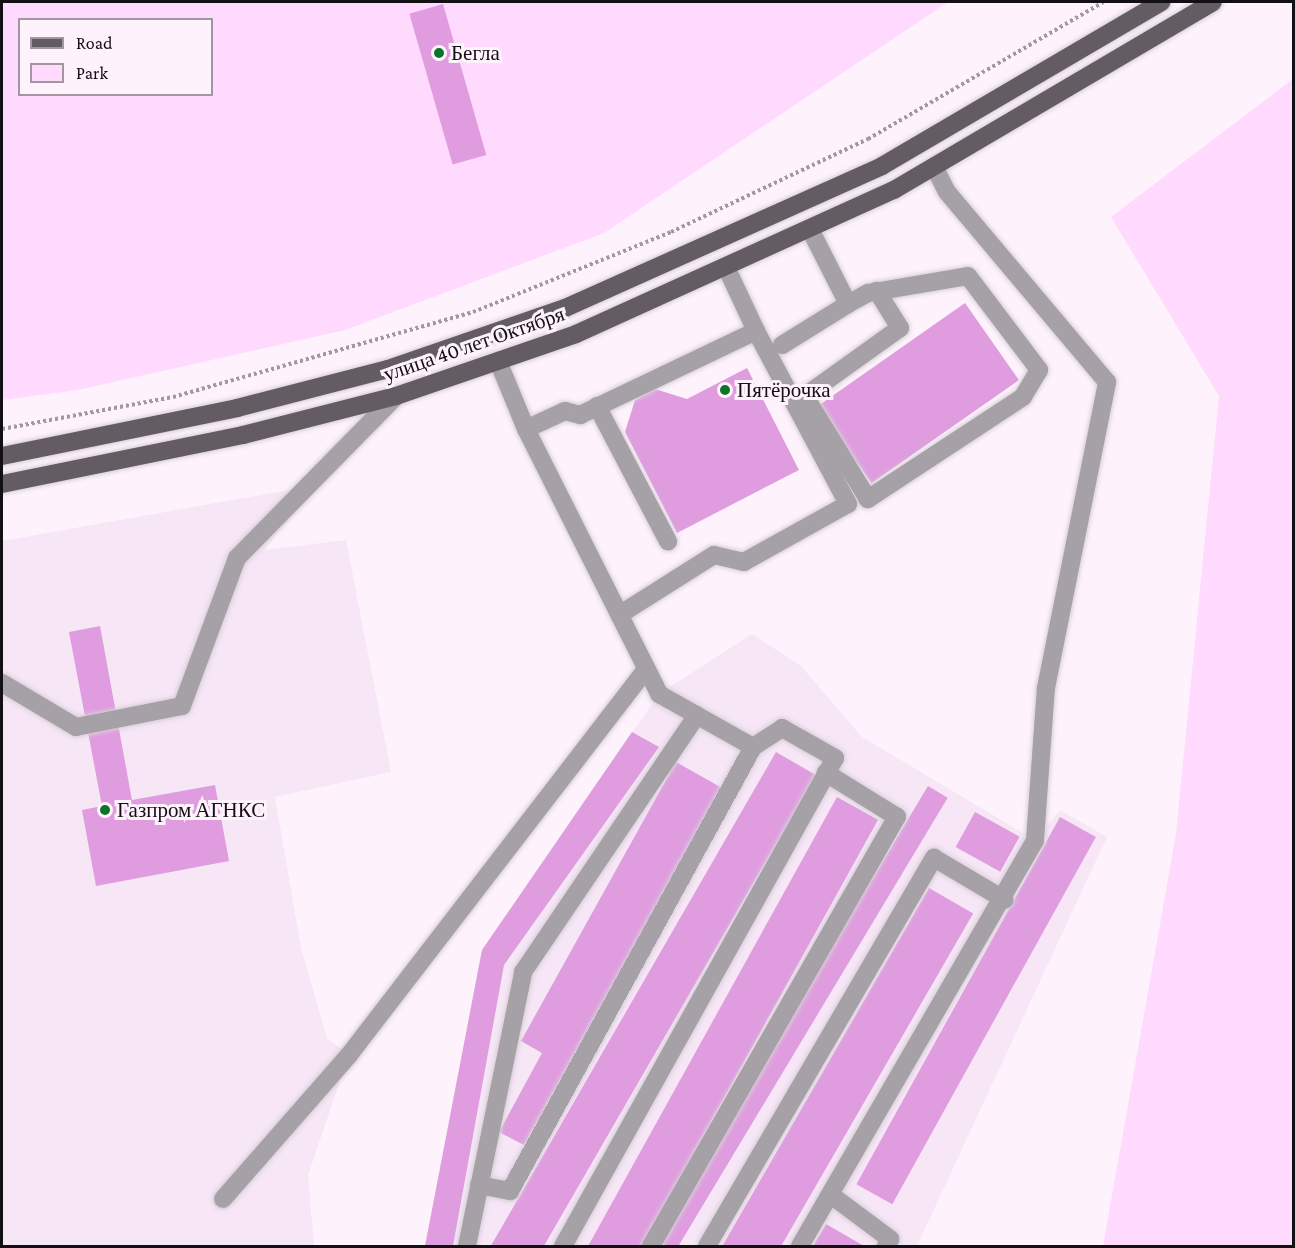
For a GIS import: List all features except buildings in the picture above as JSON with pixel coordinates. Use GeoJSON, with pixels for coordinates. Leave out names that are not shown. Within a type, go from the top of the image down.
{"type":"FeatureCollection","features":[{"type":"Feature","properties":{"kind":"main road","name":"улица 40 лет Октября"},"geometry":{"type":"LineString","coordinates":[[2,456],[237,408],[474,340],[658,269],[921,144],[1162,2]]}},
{"type":"Feature","properties":{"kind":"main road","name":"улица 40 лет Октября"},"geometry":{"type":"LineString","coordinates":[[2,484],[243,435],[396,396],[498,362],[727,269],[811,231],[935,168],[1213,2]]}},
{"type":"Feature","properties":{"kind":"lane"},"geometry":{"type":"LineString","coordinates":[[800,1246],[1005,900],[1035,840],[1046,688],[1107,382],[947,192],[935,168]]}},
{"type":"Feature","properties":{"kind":"lane"},"geometry":{"type":"LineString","coordinates":[[811,231],[849,304]]}},
{"type":"Feature","properties":{"kind":"lane"},"geometry":{"type":"LineString","coordinates":[[618,615],[714,555],[744,562],[848,504],[756,331],[727,269]]}},
{"type":"Feature","properties":{"kind":"lane"},"geometry":{"type":"LineString","coordinates":[[782,345],[849,304],[877,291],[968,276],[1039,370],[1023,397],[868,498],[806,396],[900,328],[877,291]]}},
{"type":"Feature","properties":{"kind":"lane"},"geometry":{"type":"LineString","coordinates":[[526,429],[565,411],[580,415],[756,331]]}},
{"type":"Feature","properties":{"kind":"lane"},"geometry":{"type":"LineString","coordinates":[[498,362],[526,429],[659,694],[753,747]]}},
{"type":"Feature","properties":{"kind":"lane"},"geometry":{"type":"LineString","coordinates":[[2,683],[76,727],[182,706],[237,558],[396,396]]}},
{"type":"Feature","properties":{"kind":"lane"},"geometry":{"type":"LineString","coordinates":[[597,406],[668,542]]}},
{"type":"Feature","properties":{"kind":"lane"},"geometry":{"type":"LineString","coordinates":[[223,1199],[349,1054],[645,669]]}},
{"type":"Feature","properties":{"kind":"lane"},"geometry":{"type":"LineString","coordinates":[[467,1246],[523,972],[697,715]]}},
{"type":"Feature","properties":{"kind":"lane"},"geometry":{"type":"LineString","coordinates":[[479,1185],[510,1191],[753,747],[782,728],[835,758],[563,1246]]}},
{"type":"Feature","properties":{"kind":"lane"},"geometry":{"type":"LineString","coordinates":[[651,1246],[897,818],[826,773]]}},
{"type":"Feature","properties":{"kind":"lane"},"geometry":{"type":"LineString","coordinates":[[707,1246],[934,858],[1005,900]]}},
{"type":"Feature","properties":{"kind":"lane"},"geometry":{"type":"LineString","coordinates":[[831,1195],[890,1239],[886,1246]]}},
{"type":"Feature","properties":{"kind":"path"},"geometry":{"type":"LineString","coordinates":[[2,429],[173,397],[472,312],[671,232],[868,139],[1103,2]]}},
{"type":"Feature","properties":{"kind":"shaded area"},"geometry":{"type":"Polygon","coordinates":[[[317,485],[264,550],[346,540],[391,772],[275,797],[301,948],[327,1038],[349,1055],[308,1175],[314,1246],[2,1246],[2,541],[317,485]]]}},
{"type":"Feature","properties":{"kind":"shaded area"},"geometry":{"type":"Polygon","coordinates":[[[752,634],[801,666],[862,737],[1035,840],[1060,810],[1107,837],[917,1246],[425,1246],[482,950],[659,694],[752,634]]]}},
{"type":"Feature","properties":{"kind":"green space"},"geometry":{"type":"Polygon","coordinates":[[[2,2],[948,2],[604,233],[345,330],[78,390],[2,400],[2,2]]]}},
{"type":"Feature","properties":{"kind":"green space"},"geometry":{"type":"Polygon","coordinates":[[[1293,79],[1293,1246],[1103,1246],[1176,834],[1219,396],[1111,217],[1293,79]]]}},
{"type":"Feature","properties":{"kind":"place","name":"Бегла"},"geometry":{"type":"Point","coordinates":[439,53]}},
{"type":"Feature","properties":{"kind":"place","name":"Пятёрочка"},"geometry":{"type":"Point","coordinates":[725,390]}},
{"type":"Feature","properties":{"kind":"place","name":"Газпром АГНКС"},"geometry":{"type":"Point","coordinates":[105,810]}}]}
